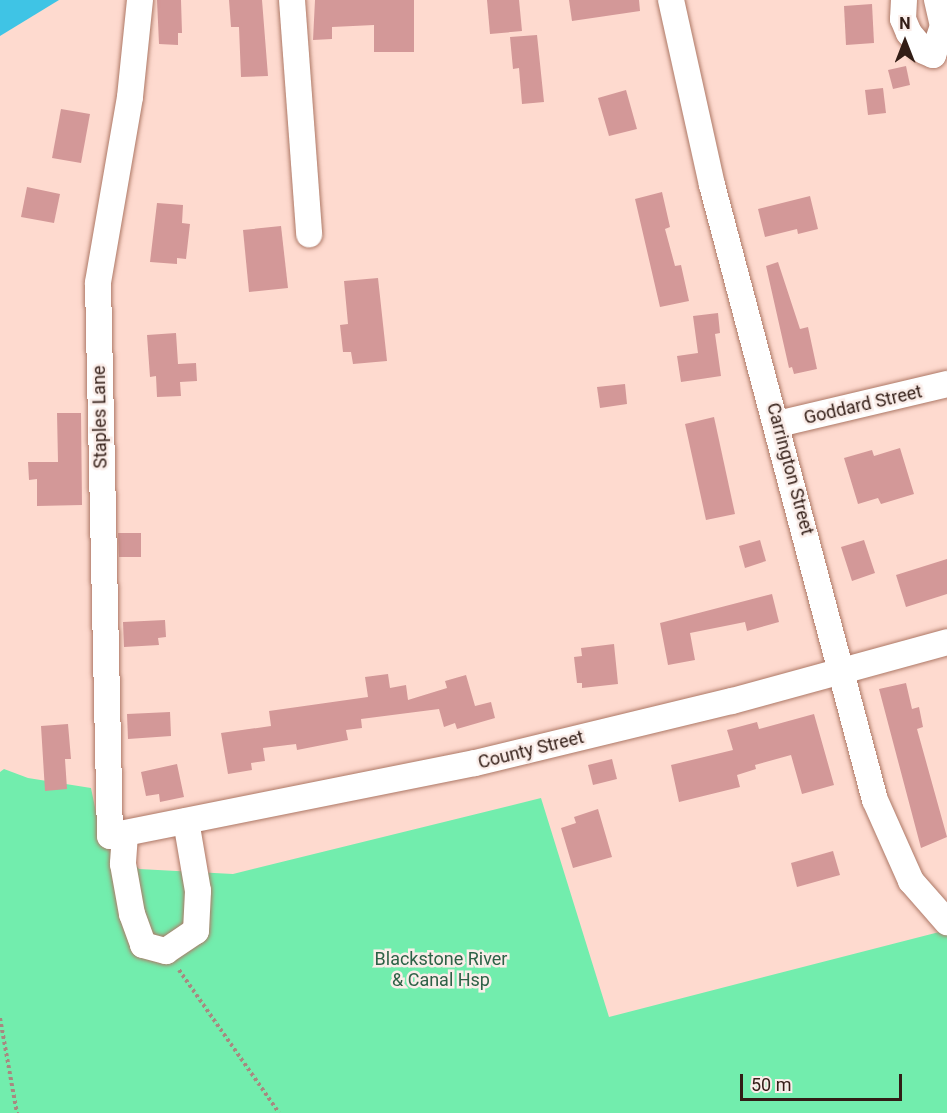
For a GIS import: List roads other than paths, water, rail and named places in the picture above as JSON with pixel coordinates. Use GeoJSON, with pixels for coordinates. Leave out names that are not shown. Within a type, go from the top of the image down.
{"type":"FeatureCollection","features":[{"type":"Feature","properties":{"kind":"street","name":"Staples Lane"},"geometry":{"type":"LineString","coordinates":[[140,0],[130,97],[98,283],[118,835],[132,914],[143,945],[166,951],[196,931],[198,891],[186,821]]}},
{"type":"Feature","properties":{"kind":"street"},"geometry":{"type":"LineString","coordinates":[[292,0],[309,234]]}},
{"type":"Feature","properties":{"kind":"street","name":"Carrington Street"},"geometry":{"type":"LineString","coordinates":[[670,0],[712,185],[778,424],[875,800],[911,881],[947,922]]}},
{"type":"Feature","properties":{"kind":"street"},"geometry":{"type":"LineString","coordinates":[[904,0],[903,20],[909,33],[924,51],[933,55],[943,26],[937,0]]}},
{"type":"Feature","properties":{"kind":"street","name":"Goddard Street"},"geometry":{"type":"LineString","coordinates":[[778,424],[947,384]]}},
{"type":"Feature","properties":{"kind":"street","name":"County Street"},"geometry":{"type":"LineString","coordinates":[[118,835],[475,763],[947,642]]}},
{"type":"Feature","properties":{"kind":"water"},"geometry":{"type":"Polygon","coordinates":[[[0,0],[59,0],[0,36],[0,0]]]}},
{"type":"Feature","properties":{"kind":"park label","name":"Blackstone River & Canal Hsp"},"geometry":{"type":"Point","coordinates":[441,970]}}]}
